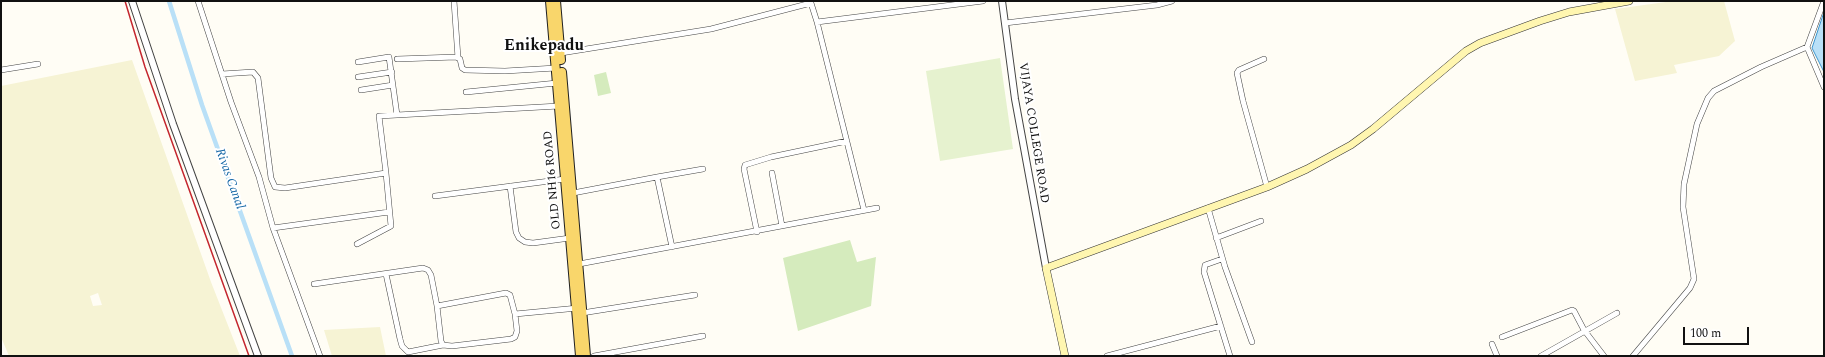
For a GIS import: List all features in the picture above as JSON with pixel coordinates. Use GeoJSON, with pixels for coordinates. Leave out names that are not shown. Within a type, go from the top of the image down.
{"type":"FeatureCollection","features":[{"type":"Feature","properties":{"kind":"main road","name":"OLD NH16 ROAD"},"geometry":{"type":"LineString","coordinates":[[550,1],[570,238],[586,356]]}},
{"type":"Feature","properties":{"kind":"main road","name":"OLD NH16 ROAD"},"geometry":{"type":"LineString","coordinates":[[556,1],[579,264],[580,356]]}},
{"type":"Feature","properties":{"kind":"main road"},"geometry":{"type":"LineString","coordinates":[[1065,356],[1046,268],[1267,187],[1307,169],[1351,145],[1373,129],[1466,51],[1480,43],[1569,12],[1629,1]]}},
{"type":"Feature","properties":{"kind":"street"},"geometry":{"type":"LineString","coordinates":[[132,1],[173,124],[258,356]]}},
{"type":"Feature","properties":{"kind":"street"},"geometry":{"type":"LineString","coordinates":[[198,1],[222,74],[259,177],[274,228],[320,356]]}},
{"type":"Feature","properties":{"kind":"street"},"geometry":{"type":"LineString","coordinates":[[454,1],[458,58],[460,66],[465,70],[505,71],[556,68]]}},
{"type":"Feature","properties":{"kind":"street"},"geometry":{"type":"LineString","coordinates":[[817,22],[983,1]]}},
{"type":"Feature","properties":{"kind":"street","name":"VIJAYA COLLEGE ROAD"},"geometry":{"type":"LineString","coordinates":[[1002,1],[1015,99],[1046,268]]}},
{"type":"Feature","properties":{"kind":"street"},"geometry":{"type":"LineString","coordinates":[[1005,23],[1157,5],[1172,1]]}},
{"type":"Feature","properties":{"kind":"street"},"geometry":{"type":"LineString","coordinates":[[1824,1],[1808,47],[1824,86]]}},
{"type":"Feature","properties":{"kind":"street"},"geometry":{"type":"LineString","coordinates":[[561,53],[704,30],[811,2],[864,210]]}},
{"type":"Feature","properties":{"kind":"street"},"geometry":{"type":"LineString","coordinates":[[1633,356],[1690,288],[1694,279],[1683,207],[1684,184],[1697,124],[1708,98],[1714,91],[1761,67],[1808,47]]}},
{"type":"Feature","properties":{"kind":"street"},"geometry":{"type":"LineString","coordinates":[[358,62],[389,57],[397,115]]}},
{"type":"Feature","properties":{"kind":"street"},"geometry":{"type":"LineString","coordinates":[[397,59],[458,58]]}},
{"type":"Feature","properties":{"kind":"street"},"geometry":{"type":"LineString","coordinates":[[1264,59],[1239,70],[1237,73],[1243,101],[1267,187]]}},
{"type":"Feature","properties":{"kind":"street"},"geometry":{"type":"LineString","coordinates":[[1,70],[38,64]]}},
{"type":"Feature","properties":{"kind":"street"},"geometry":{"type":"LineString","coordinates":[[222,74],[253,72],[258,78],[271,178],[275,187],[285,188],[386,173]]}},
{"type":"Feature","properties":{"kind":"street"},"geometry":{"type":"LineString","coordinates":[[358,77],[392,72]]}},
{"type":"Feature","properties":{"kind":"street"},"geometry":{"type":"LineString","coordinates":[[466,92],[557,83]]}},
{"type":"Feature","properties":{"kind":"street"},"geometry":{"type":"LineString","coordinates":[[361,90],[393,85]]}},
{"type":"Feature","properties":{"kind":"street"},"geometry":{"type":"LineString","coordinates":[[357,244],[391,226],[379,116],[558,106]]}},
{"type":"Feature","properties":{"kind":"street"},"geometry":{"type":"LineString","coordinates":[[756,232],[744,169],[745,165],[771,157],[847,141]]}},
{"type":"Feature","properties":{"kind":"street"},"geometry":{"type":"LineString","coordinates":[[573,193],[703,169]]}},
{"type":"Feature","properties":{"kind":"street"},"geometry":{"type":"LineString","coordinates":[[772,173],[782,226]]}},
{"type":"Feature","properties":{"kind":"street"},"geometry":{"type":"LineString","coordinates":[[657,177],[672,247]]}},
{"type":"Feature","properties":{"kind":"street"},"geometry":{"type":"LineString","coordinates":[[435,196],[565,179]]}},
{"type":"Feature","properties":{"kind":"street"},"geometry":{"type":"LineString","coordinates":[[510,186],[516,232],[519,238],[525,242],[533,243],[570,238]]}},
{"type":"Feature","properties":{"kind":"street"},"geometry":{"type":"LineString","coordinates":[[579,264],[756,232],[876,208]]}},
{"type":"Feature","properties":{"kind":"street"},"geometry":{"type":"LineString","coordinates":[[1208,208],[1222,259],[1252,342]]}},
{"type":"Feature","properties":{"kind":"street"},"geometry":{"type":"LineString","coordinates":[[274,228],[389,212]]}},
{"type":"Feature","properties":{"kind":"street"},"geometry":{"type":"LineString","coordinates":[[1216,238],[1261,221]]}},
{"type":"Feature","properties":{"kind":"street"},"geometry":{"type":"LineString","coordinates":[[1222,259],[1208,263],[1204,268],[1208,288],[1230,356]]}},
{"type":"Feature","properties":{"kind":"street"},"geometry":{"type":"LineString","coordinates":[[314,284],[423,268],[428,270],[431,275],[437,306],[441,341],[443,345]]}},
{"type":"Feature","properties":{"kind":"street"},"geometry":{"type":"LineString","coordinates":[[386,274],[400,339],[405,350],[408,352],[443,345],[452,346],[510,339],[515,337],[517,331],[512,299],[506,293],[437,306]]}},
{"type":"Feature","properties":{"kind":"street"},"geometry":{"type":"LineString","coordinates":[[515,314],[580,309],[695,295]]}},
{"type":"Feature","properties":{"kind":"street"},"geometry":{"type":"LineString","coordinates":[[1502,337],[1569,310],[1574,311],[1585,332],[1604,356]]}},
{"type":"Feature","properties":{"kind":"street"},"geometry":{"type":"LineString","coordinates":[[1541,356],[1617,313]]}},
{"type":"Feature","properties":{"kind":"street"},"geometry":{"type":"LineString","coordinates":[[1108,356],[1220,326]]}},
{"type":"Feature","properties":{"kind":"street"},"geometry":{"type":"LineString","coordinates":[[594,356],[703,336]]}},
{"type":"Feature","properties":{"kind":"street"},"geometry":{"type":"LineString","coordinates":[[1492,344],[1498,356]]}},
{"type":"Feature","properties":{"kind":"shaded area"},"geometry":{"type":"Polygon","coordinates":[[[1673,1],[1724,1],[1735,41],[1719,56],[1674,65],[1677,73],[1635,81],[1615,9],[1673,1]]]}},
{"type":"Feature","properties":{"kind":"shaded area"},"geometry":{"type":"Polygon","coordinates":[[[132,60],[211,282],[240,356],[9,356],[1,337],[1,86],[132,60]],[[98,293],[90,296],[93,306],[102,305],[98,293]]]}},
{"type":"Feature","properties":{"kind":"shaded area"},"geometry":{"type":"Polygon","coordinates":[[[380,327],[386,356],[332,356],[324,330],[380,327]]]}},
{"type":"Feature","properties":{"kind":"green space"},"geometry":{"type":"Polygon","coordinates":[[[1000,58],[1013,149],[940,161],[926,71],[1000,58]]]}},
{"type":"Feature","properties":{"kind":"green space"},"geometry":{"type":"Polygon","coordinates":[[[606,72],[611,93],[598,96],[594,75],[606,72]]]}},
{"type":"Feature","properties":{"kind":"green space"},"geometry":{"type":"Polygon","coordinates":[[[850,240],[857,262],[876,257],[871,306],[798,331],[783,258],[850,240]]]}},
{"type":"Feature","properties":{"kind":"water"},"geometry":{"type":"Polygon","coordinates":[[[1824,12],[1824,72],[1812,48],[1824,12]]]}},
{"type":"Feature","properties":{"kind":"waterway","name":"Rivas Canal"},"geometry":{"type":"LineString","coordinates":[[169,1],[202,105],[292,356]]}},
{"type":"Feature","properties":{"kind":"railway"},"geometry":{"type":"LineString","coordinates":[[125,1],[145,67],[249,356]]}},
{"type":"Feature","properties":{"kind":"district","name":"Enikepadu"},"geometry":{"type":"Point","coordinates":[544,47]}}]}
